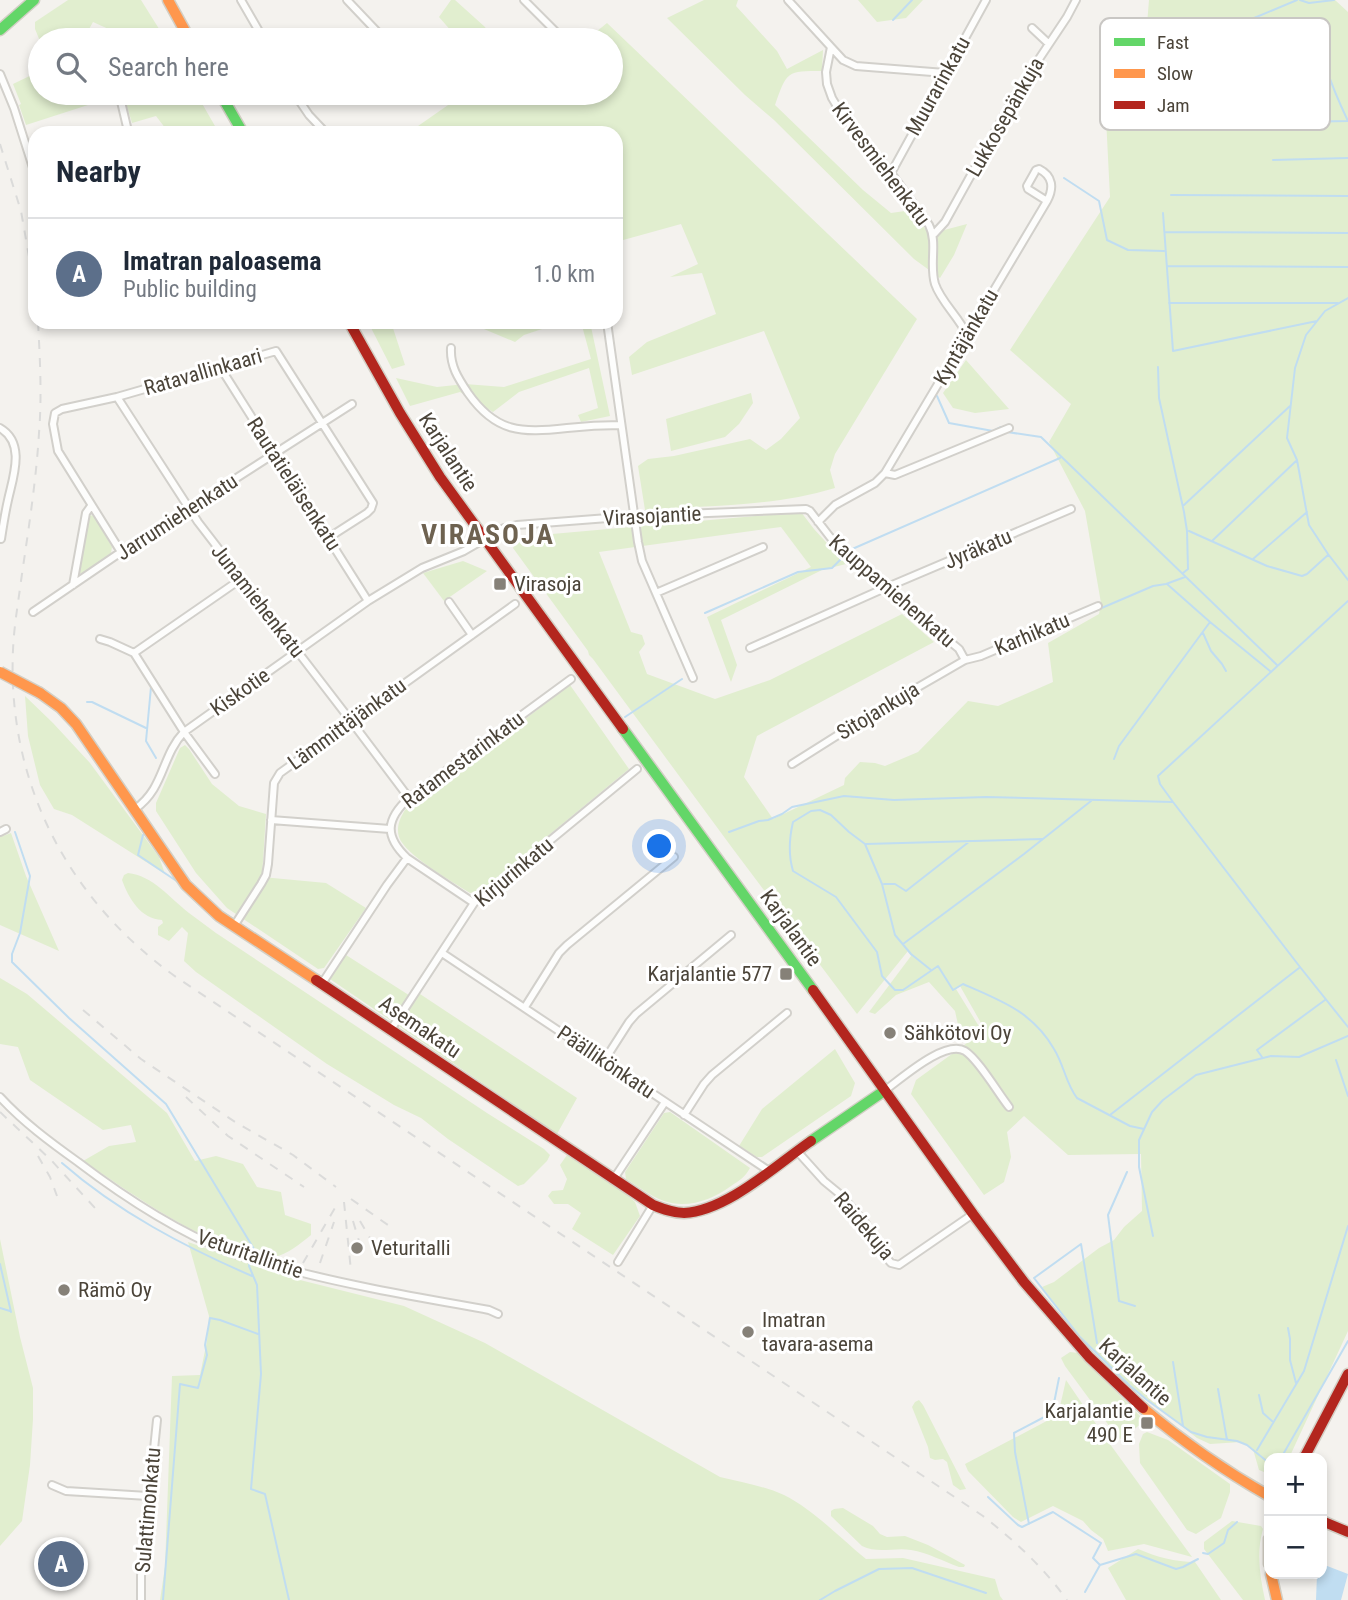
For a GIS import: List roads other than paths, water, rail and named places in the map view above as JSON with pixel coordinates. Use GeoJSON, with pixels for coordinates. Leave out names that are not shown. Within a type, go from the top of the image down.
{"type":"FeatureCollection","features":[{"type":"Feature","properties":{"kind":"main road"},"geometry":{"type":"LineString","coordinates":[[0,30],[34,0]]}},
{"type":"Feature","properties":{"kind":"main road"},"geometry":{"type":"LineString","coordinates":[[168,0],[183,28]]}},
{"type":"Feature","properties":{"kind":"main road"},"geometry":{"type":"LineString","coordinates":[[227,105],[239,126]]}},
{"type":"Feature","properties":{"kind":"main road","name":"Karjalantie"},"geometry":{"type":"LineString","coordinates":[[353,329],[433,467],[484,540],[1024,1282],[1065,1331],[1121,1387],[1171,1430],[1238,1478],[1264,1493]]}},
{"type":"Feature","properties":{"kind":"main road","name":"Asemakatu"},"geometry":{"type":"LineString","coordinates":[[0,672],[40,693],[61,708],[76,724],[186,885],[219,916],[653,1205],[673,1213],[712,1207],[734,1196],[884,1091]]}},
{"type":"Feature","properties":{"kind":"main road"},"geometry":{"type":"LineString","coordinates":[[1307,1453],[1348,1374]]}},
{"type":"Feature","properties":{"kind":"main road"},"geometry":{"type":"LineString","coordinates":[[1327,1523],[1348,1532]]}},
{"type":"Feature","properties":{"kind":"main road"},"geometry":{"type":"LineString","coordinates":[[1272,1579],[1277,1600]]}},
{"type":"Feature","properties":{"kind":"street"},"geometry":{"type":"LineString","coordinates":[[241,0],[257,28]]}},
{"type":"Feature","properties":{"kind":"street"},"geometry":{"type":"LineString","coordinates":[[347,0],[374,28]]}},
{"type":"Feature","properties":{"kind":"street"},"geometry":{"type":"LineString","coordinates":[[524,0],[552,28]]}},
{"type":"Feature","properties":{"kind":"street"},"geometry":{"type":"LineString","coordinates":[[788,0],[844,60],[856,66],[945,73]]}},
{"type":"Feature","properties":{"kind":"street","name":"Muurarinkatu"},"geometry":{"type":"LineString","coordinates":[[891,173],[986,0]]}},
{"type":"Feature","properties":{"kind":"street","name":"Lukkosepänkuja"},"geometry":{"type":"LineString","coordinates":[[933,234],[945,222],[1007,110],[1076,0]]}},
{"type":"Feature","properties":{"kind":"street"},"geometry":{"type":"LineString","coordinates":[[1032,28],[1048,43]]}},
{"type":"Feature","properties":{"kind":"street","name":"Kirvesmiehenkatu"},"geometry":{"type":"LineString","coordinates":[[831,47],[826,72],[832,98],[924,216],[933,234],[933,277],[936,286],[967,335]]}},
{"type":"Feature","properties":{"kind":"street"},"geometry":{"type":"LineString","coordinates":[[0,74],[28,146]]}},
{"type":"Feature","properties":{"kind":"street"},"geometry":{"type":"LineString","coordinates":[[122,105],[127,126]]}},
{"type":"Feature","properties":{"kind":"street"},"geometry":{"type":"LineString","coordinates":[[302,105],[319,126]]}},
{"type":"Feature","properties":{"kind":"street"},"geometry":{"type":"LineString","coordinates":[[1039,169],[1046,172],[1052,187],[1047,201],[1027,186],[1039,169]]}},
{"type":"Feature","properties":{"kind":"street","name":"Kyntäjänkatu"},"geometry":{"type":"LineString","coordinates":[[886,473],[1047,201]]}},
{"type":"Feature","properties":{"kind":"street"},"geometry":{"type":"LineString","coordinates":[[608,329],[642,561],[693,678]]}},
{"type":"Feature","properties":{"kind":"street"},"geometry":{"type":"LineString","coordinates":[[276,351],[286,348]]}},
{"type":"Feature","properties":{"kind":"street"},"geometry":{"type":"LineString","coordinates":[[451,348],[454,371],[476,405],[504,425],[525,431],[540,431],[621,425]]}},
{"type":"Feature","properties":{"kind":"street","name":"Ratavallinkaari"},"geometry":{"type":"LineString","coordinates":[[121,552],[58,451],[53,418],[58,410],[117,397],[276,351],[373,503],[367,513],[328,538]]}},
{"type":"Feature","properties":{"kind":"street","name":"Rautatieläisenkatu"},"geometry":{"type":"LineString","coordinates":[[220,367],[368,601]]}},
{"type":"Feature","properties":{"kind":"street","name":"Junamiehenkatu"},"geometry":{"type":"LineString","coordinates":[[117,397],[189,510],[409,798]]}},
{"type":"Feature","properties":{"kind":"street","name":"Jarrumiehenkatu"},"geometry":{"type":"LineString","coordinates":[[33,612],[121,552],[352,404]]}},
{"type":"Feature","properties":{"kind":"street"},"geometry":{"type":"LineString","coordinates":[[0,428],[11,439],[16,463],[1,539]]}},
{"type":"Feature","properties":{"kind":"street"},"geometry":{"type":"LineString","coordinates":[[818,522],[835,505],[875,483],[886,473],[895,475],[1009,428]]}},
{"type":"Feature","properties":{"kind":"street"},"geometry":{"type":"LineString","coordinates":[[72,585],[86,513],[91,506]]}},
{"type":"Feature","properties":{"kind":"street","name":"Virasojantie"},"geometry":{"type":"LineString","coordinates":[[484,540],[503,528],[517,525],[634,516],[802,508],[810,511],[818,522]]}},
{"type":"Feature","properties":{"kind":"street","name":"Jyräkatu"},"geometry":{"type":"LineString","coordinates":[[750,648],[1071,509]]}},
{"type":"Feature","properties":{"kind":"street","name":"Kauppamiehenkatu"},"geometry":{"type":"LineString","coordinates":[[818,522],[830,537],[885,588],[959,649],[965,660]]}},
{"type":"Feature","properties":{"kind":"street","name":"Kiskotie"},"geometry":{"type":"LineString","coordinates":[[135,809],[151,796],[172,748],[184,732],[368,601],[422,568],[484,540]]}},
{"type":"Feature","properties":{"kind":"street"},"geometry":{"type":"LineString","coordinates":[[656,593],[763,547]]}},
{"type":"Feature","properties":{"kind":"street"},"geometry":{"type":"LineString","coordinates":[[134,653],[241,579]]}},
{"type":"Feature","properties":{"kind":"street"},"geometry":{"type":"LineString","coordinates":[[449,602],[472,635]]}},
{"type":"Feature","properties":{"kind":"street","name":"Lämmittäjänkatu"},"geometry":{"type":"LineString","coordinates":[[234,926],[266,875],[275,778],[351,720],[515,604]]}},
{"type":"Feature","properties":{"kind":"street","name":"Karhikatu"},"geometry":{"type":"LineString","coordinates":[[965,660],[981,656],[1098,606]]}},
{"type":"Feature","properties":{"kind":"street"},"geometry":{"type":"LineString","coordinates":[[100,639],[134,653],[184,732],[215,774]]}},
{"type":"Feature","properties":{"kind":"street","name":"Sitojankuja"},"geometry":{"type":"LineString","coordinates":[[792,764],[891,702],[965,660]]}},
{"type":"Feature","properties":{"kind":"street","name":"Ratamestarinkatu"},"geometry":{"type":"LineString","coordinates":[[474,903],[407,858],[396,845],[390,829],[395,812],[409,798],[571,679]]}},
{"type":"Feature","properties":{"kind":"street","name":"Kirjurinkatu"},"geometry":{"type":"LineString","coordinates":[[390,1031],[474,903],[637,769]]}},
{"type":"Feature","properties":{"kind":"street"},"geometry":{"type":"LineString","coordinates":[[271,820],[390,829]]}},
{"type":"Feature","properties":{"kind":"street"},"geometry":{"type":"LineString","coordinates":[[525,1007],[559,953],[674,857]]}},
{"type":"Feature","properties":{"kind":"street"},"geometry":{"type":"LineString","coordinates":[[321,985],[407,858]]}},
{"type":"Feature","properties":{"kind":"street"},"geometry":{"type":"LineString","coordinates":[[604,1061],[636,1013],[731,935]]}},
{"type":"Feature","properties":{"kind":"street","name":"Päällikönkatu"},"geometry":{"type":"LineString","coordinates":[[442,953],[769,1171]]}},
{"type":"Feature","properties":{"kind":"street"},"geometry":{"type":"LineString","coordinates":[[684,1115],[712,1074],[787,1013]]}},
{"type":"Feature","properties":{"kind":"street"},"geometry":{"type":"LineString","coordinates":[[884,1091],[930,1058],[947,1049],[958,1048],[977,1063],[1009,1107]]}},
{"type":"Feature","properties":{"kind":"street","name":"Veturitallintie"},"geometry":{"type":"LineString","coordinates":[[0,1097],[42,1136],[104,1182],[185,1232],[221,1248],[306,1274],[498,1314]]}},
{"type":"Feature","properties":{"kind":"street"},"geometry":{"type":"LineString","coordinates":[[613,1180],[665,1101]]}},
{"type":"Feature","properties":{"kind":"street","name":"Raidekuja"},"geometry":{"type":"LineString","coordinates":[[797,1151],[866,1224],[891,1263],[899,1265],[974,1214]]}},
{"type":"Feature","properties":{"kind":"street"},"geometry":{"type":"LineString","coordinates":[[618,1262],[653,1205]]}},
{"type":"Feature","properties":{"kind":"street","name":"Sulattimonkatu"},"geometry":{"type":"LineString","coordinates":[[141,1600],[148,1496],[157,1420]]}},
{"type":"Feature","properties":{"kind":"street"},"geometry":{"type":"LineString","coordinates":[[52,1485],[66,1491],[148,1496]]}},
{"type":"Feature","properties":{"kind":"water"},"geometry":{"type":"Polygon","coordinates":[[[1327,1566],[1348,1574],[1341,1600],[1316,1600],[1317,1579],[1327,1579],[1327,1566]]]}},
{"type":"Feature","properties":{"kind":"waterway"},"geometry":{"type":"LineString","coordinates":[[893,20],[912,0]]}},
{"type":"Feature","properties":{"kind":"waterway"},"geometry":{"type":"LineString","coordinates":[[1254,18],[1297,0]]}},
{"type":"Feature","properties":{"kind":"waterway"},"geometry":{"type":"LineString","coordinates":[[1300,0],[1309,3],[1334,0]]}},
{"type":"Feature","properties":{"kind":"waterway"},"geometry":{"type":"LineString","coordinates":[[1330,78],[1348,121]]}},
{"type":"Feature","properties":{"kind":"waterway"},"geometry":{"type":"LineString","coordinates":[[1330,121],[1348,121]]}},
{"type":"Feature","properties":{"kind":"waterway"},"geometry":{"type":"LineString","coordinates":[[1273,160],[1348,158]]}},
{"type":"Feature","properties":{"kind":"waterway"},"geometry":{"type":"LineString","coordinates":[[1064,178],[1099,201],[1107,240],[1128,250],[1164,251]]}},
{"type":"Feature","properties":{"kind":"waterway"},"geometry":{"type":"LineString","coordinates":[[1171,195],[1348,196]]}},
{"type":"Feature","properties":{"kind":"waterway"},"geometry":{"type":"LineString","coordinates":[[1163,213],[1173,351],[1317,321]]}},
{"type":"Feature","properties":{"kind":"waterway"},"geometry":{"type":"LineString","coordinates":[[1165,232],[1348,233]]}},
{"type":"Feature","properties":{"kind":"waterway"},"geometry":{"type":"LineString","coordinates":[[1167,266],[1348,267]]}},
{"type":"Feature","properties":{"kind":"waterway"},"geometry":{"type":"LineString","coordinates":[[1348,298],[1325,311],[1306,335],[1295,368],[1287,438],[1297,460],[1309,525],[1348,580]]}},
{"type":"Feature","properties":{"kind":"waterway"},"geometry":{"type":"LineString","coordinates":[[1169,303],[1338,303]]}},
{"type":"Feature","properties":{"kind":"waterway"},"geometry":{"type":"LineString","coordinates":[[1158,367],[1159,398],[1187,531],[1188,569],[1183,573]]}},
{"type":"Feature","properties":{"kind":"waterway"},"geometry":{"type":"LineString","coordinates":[[937,396],[949,423],[993,431],[1001,427],[1003,429]]}},
{"type":"Feature","properties":{"kind":"waterway"},"geometry":{"type":"LineString","coordinates":[[1184,505],[1290,406]]}},
{"type":"Feature","properties":{"kind":"waterway"},"geometry":{"type":"LineString","coordinates":[[1007,432],[1041,437],[1277,665]]}},
{"type":"Feature","properties":{"kind":"waterway"},"geometry":{"type":"LineString","coordinates":[[705,613],[798,572],[832,568],[850,550],[1060,458]]}},
{"type":"Feature","properties":{"kind":"waterway"},"geometry":{"type":"LineString","coordinates":[[1212,541],[1296,461]]}},
{"type":"Feature","properties":{"kind":"waterway"},"geometry":{"type":"LineString","coordinates":[[1253,559],[1307,512]]}},
{"type":"Feature","properties":{"kind":"waterway"},"geometry":{"type":"LineString","coordinates":[[1189,531],[1267,566],[1302,576],[1328,555]]}},
{"type":"Feature","properties":{"kind":"waterway"},"geometry":{"type":"LineString","coordinates":[[1027,640],[1153,586],[1185,577]]}},
{"type":"Feature","properties":{"kind":"waterway"},"geometry":{"type":"LineString","coordinates":[[1167,584],[1270,671]]}},
{"type":"Feature","properties":{"kind":"waterway"},"geometry":{"type":"LineString","coordinates":[[1348,601],[1158,776],[1160,784],[1173,802],[1348,1027]]}},
{"type":"Feature","properties":{"kind":"waterway"},"geometry":{"type":"LineString","coordinates":[[1114,759],[1119,746],[1210,622]]}},
{"type":"Feature","properties":{"kind":"waterway"},"geometry":{"type":"LineString","coordinates":[[1203,633],[1211,651],[1226,671]]}},
{"type":"Feature","properties":{"kind":"waterway"},"geometry":{"type":"LineString","coordinates":[[625,717],[682,679]]}},
{"type":"Feature","properties":{"kind":"waterway"},"geometry":{"type":"LineString","coordinates":[[151,687],[146,741],[156,758]]}},
{"type":"Feature","properties":{"kind":"waterway"},"geometry":{"type":"LineString","coordinates":[[87,702],[146,728]]}},
{"type":"Feature","properties":{"kind":"waterway"},"geometry":{"type":"LineString","coordinates":[[729,832],[768,820],[792,807],[844,796],[894,800],[986,797],[1172,802]]}},
{"type":"Feature","properties":{"kind":"waterway"},"geometry":{"type":"LineString","coordinates":[[903,944],[1091,801]]}},
{"type":"Feature","properties":{"kind":"waterway"},"geometry":{"type":"LineString","coordinates":[[931,970],[911,954],[895,935],[882,884],[865,844],[831,815],[820,810],[811,811],[793,822],[790,846],[793,871],[836,897],[877,952],[882,976],[895,990],[903,990],[938,966],[953,990],[963,984],[1003,1002],[1026,1016],[1046,1036],[1077,1098],[1130,1126],[1144,1129]]}},
{"type":"Feature","properties":{"kind":"waterway"},"geometry":{"type":"LineString","coordinates":[[15,832],[30,876],[12,962],[69,1018],[166,1104],[254,1249],[252,1256]]}},
{"type":"Feature","properties":{"kind":"waterway"},"geometry":{"type":"LineString","coordinates":[[143,835],[138,855],[178,882]]}},
{"type":"Feature","properties":{"kind":"waterway"},"geometry":{"type":"LineString","coordinates":[[866,844],[1042,839]]}},
{"type":"Feature","properties":{"kind":"waterway"},"geometry":{"type":"LineString","coordinates":[[884,884],[895,884],[906,891],[970,841]]}},
{"type":"Feature","properties":{"kind":"waterway"},"geometry":{"type":"LineString","coordinates":[[218,909],[391,1024]]}},
{"type":"Feature","properties":{"kind":"waterway"},"geometry":{"type":"LineString","coordinates":[[1110,1115],[1299,968]]}},
{"type":"Feature","properties":{"kind":"waterway"},"geometry":{"type":"LineString","coordinates":[[1262,1057],[1257,1050],[1325,1000]]}},
{"type":"Feature","properties":{"kind":"waterway"},"geometry":{"type":"LineString","coordinates":[[395,1027],[546,1127]]}},
{"type":"Feature","properties":{"kind":"waterway"},"geometry":{"type":"LineString","coordinates":[[1153,1236],[1139,1167],[1139,1140],[1152,1112],[1163,1100],[1196,1075],[1271,1056],[1299,1057],[1348,1036]]}},
{"type":"Feature","properties":{"kind":"waterway"},"geometry":{"type":"LineString","coordinates":[[1336,1060],[1348,1096]]}},
{"type":"Feature","properties":{"kind":"waterway"},"geometry":{"type":"LineString","coordinates":[[62,1163],[129,1213],[202,1253],[252,1276]]}},
{"type":"Feature","properties":{"kind":"waterway"},"geometry":{"type":"LineString","coordinates":[[1127,1172],[1108,1215],[1119,1301],[1135,1306]]}},
{"type":"Feature","properties":{"kind":"waterway"},"geometry":{"type":"LineString","coordinates":[[1257,1450],[1304,1371],[1348,1226]]}},
{"type":"Feature","properties":{"kind":"waterway"},"geometry":{"type":"LineString","coordinates":[[1097,1343],[1081,1244],[1034,1278],[1080,1337],[1129,1385],[1191,1432],[1237,1441],[1247,1445],[1264,1459]]}},
{"type":"Feature","properties":{"kind":"waterway"},"geometry":{"type":"LineString","coordinates":[[250,1261],[249,1266],[257,1285],[261,1374],[251,1489],[265,1494],[289,1600]]}},
{"type":"Feature","properties":{"kind":"waterway"},"geometry":{"type":"LineString","coordinates":[[0,1264],[11,1312]]}},
{"type":"Feature","properties":{"kind":"waterway"},"geometry":{"type":"LineString","coordinates":[[0,1308],[10,1311]]}},
{"type":"Feature","properties":{"kind":"waterway"},"geometry":{"type":"LineString","coordinates":[[163,1600],[180,1384],[198,1388],[207,1355],[205,1345],[210,1318],[258,1334]]}},
{"type":"Feature","properties":{"kind":"waterway"},"geometry":{"type":"LineString","coordinates":[[1288,1328],[1290,1360],[1296,1383]]}},
{"type":"Feature","properties":{"kind":"waterway"},"geometry":{"type":"LineString","coordinates":[[1284,1453],[1348,1341]]}},
{"type":"Feature","properties":{"kind":"waterway"},"geometry":{"type":"LineString","coordinates":[[1173,1362],[1183,1426]]}},
{"type":"Feature","properties":{"kind":"waterway"},"geometry":{"type":"LineString","coordinates":[[1029,1524],[1015,1452],[1014,1433],[1052,1413],[1059,1378]]}},
{"type":"Feature","properties":{"kind":"waterway"},"geometry":{"type":"LineString","coordinates":[[1218,1389],[1227,1440]]}},
{"type":"Feature","properties":{"kind":"waterway"},"geometry":{"type":"LineString","coordinates":[[1259,1395],[1263,1413],[1272,1421]]}},
{"type":"Feature","properties":{"kind":"waterway"},"geometry":{"type":"LineString","coordinates":[[988,1497],[1022,1527],[1053,1512],[1101,1543],[1093,1558],[1100,1565]]}},
{"type":"Feature","properties":{"kind":"waterway"},"geometry":{"type":"LineString","coordinates":[[1203,1553],[1208,1554],[1224,1543],[1228,1530],[1237,1522]]}},
{"type":"Feature","properties":{"kind":"waterway"},"geometry":{"type":"LineString","coordinates":[[1085,1592],[1100,1565],[1136,1554],[1176,1569],[1198,1559]]}},
{"type":"Feature","properties":{"kind":"waterway"},"geometry":{"type":"LineString","coordinates":[[820,1600],[879,1569],[912,1568],[986,1593]]}},
{"type":"Feature","properties":{"kind":"railway"},"geometry":{"type":"LineString","coordinates":[[0,144],[21,211],[28,251]]}},
{"type":"Feature","properties":{"kind":"railway"},"geometry":{"type":"LineString","coordinates":[[38,329],[38,452],[14,632],[14,699],[21,746],[33,792],[75,875],[104,912],[138,946],[176,977],[983,1516],[1028,1555],[1067,1600]]}},
{"type":"Feature","properties":{"kind":"railway"},"geometry":{"type":"LineString","coordinates":[[83,1010],[141,1059],[235,1122],[293,1155],[336,1187]]}},
{"type":"Feature","properties":{"kind":"railway"},"geometry":{"type":"LineString","coordinates":[[186,1097],[228,1136],[304,1187]]}},
{"type":"Feature","properties":{"kind":"railway"},"geometry":{"type":"LineString","coordinates":[[0,1112],[51,1160],[95,1208]]}},
{"type":"Feature","properties":{"kind":"railway"},"geometry":{"type":"LineString","coordinates":[[38,1156],[57,1196]]}},
{"type":"Feature","properties":{"kind":"railway"},"geometry":{"type":"LineString","coordinates":[[351,1199],[395,1230]]}},
{"type":"Feature","properties":{"kind":"railway"},"geometry":{"type":"LineString","coordinates":[[303,1263],[339,1201]]}},
{"type":"Feature","properties":{"kind":"railway"},"geometry":{"type":"LineString","coordinates":[[344,1202],[351,1271]]}},
{"type":"Feature","properties":{"kind":"railway"},"geometry":{"type":"LineString","coordinates":[[353,1221],[362,1251]]}},
{"type":"Feature","properties":{"kind":"railway"},"geometry":{"type":"LineString","coordinates":[[360,1221],[374,1245]]}},
{"type":"Feature","properties":{"kind":"railway"},"geometry":{"type":"LineString","coordinates":[[320,1263],[334,1222]]}},
{"type":"Feature","properties":{"kind":"place","name":"Virasoja"},"geometry":{"type":"Point","coordinates":[500,584]}},
{"type":"Feature","properties":{"kind":"place","name":"Karjalantie 577"},"geometry":{"type":"Point","coordinates":[786,974]}},
{"type":"Feature","properties":{"kind":"place","name":"Sähkötovi Oy"},"geometry":{"type":"Point","coordinates":[890,1033]}},
{"type":"Feature","properties":{"kind":"place","name":"Veturitalli"},"geometry":{"type":"Point","coordinates":[357,1248]}},
{"type":"Feature","properties":{"kind":"place","name":"Rämö Oy"},"geometry":{"type":"Point","coordinates":[64,1290]}},
{"type":"Feature","properties":{"kind":"place","name":"Imatran tavara-asema"},"geometry":{"type":"Point","coordinates":[748,1332]}},
{"type":"Feature","properties":{"kind":"place","name":"Karjalantie 490 E"},"geometry":{"type":"Point","coordinates":[1147,1423]}},
{"type":"Feature","properties":{"kind":"place","name":"Imatran paloasema"},"geometry":{"type":"Point","coordinates":[61,1564]}},
{"type":"Feature","properties":{"kind":"district","name":"VIRASOJA"},"geometry":{"type":"Point","coordinates":[488,534]}}]}
